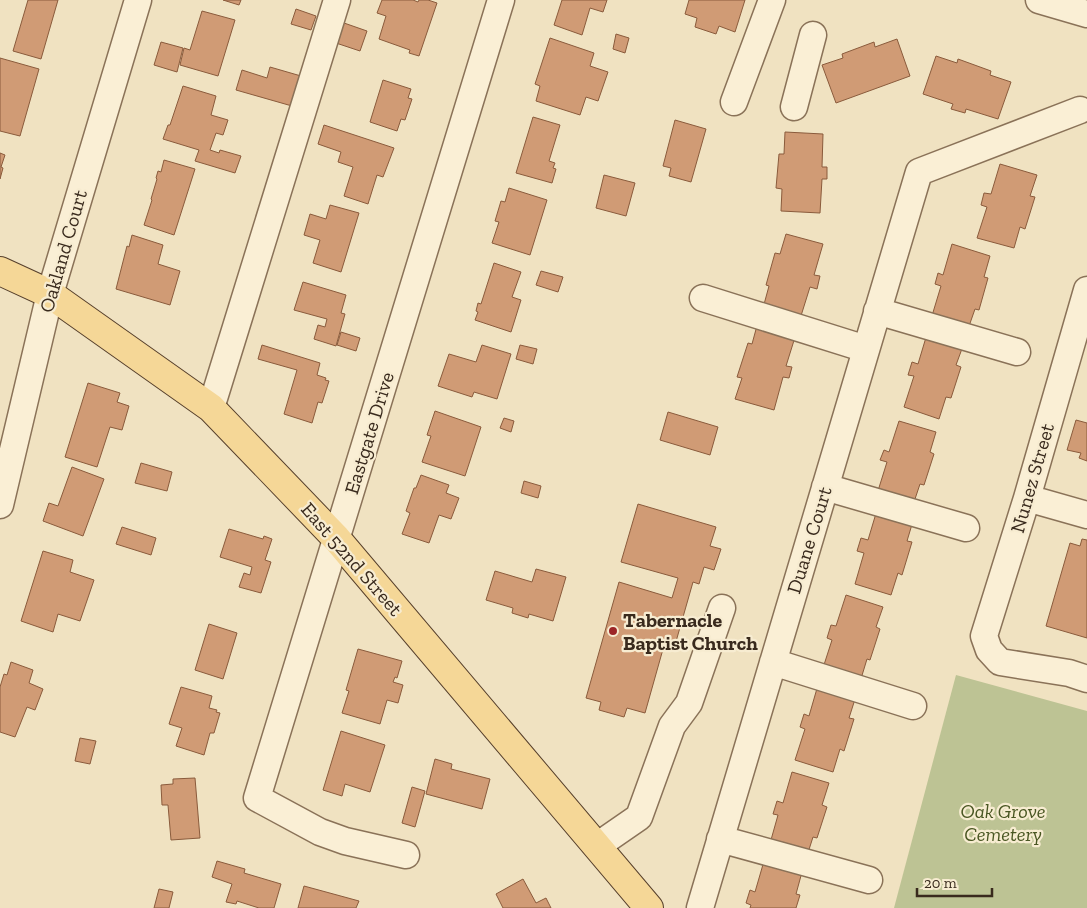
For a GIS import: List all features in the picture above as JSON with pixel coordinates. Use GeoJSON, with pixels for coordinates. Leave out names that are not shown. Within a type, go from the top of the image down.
{"type":"FeatureCollection","features":[{"type":"Feature","properties":{"kind":"main road","name":"East 52nd Street"},"geometry":{"type":"LineString","coordinates":[[0,271],[50,294],[211,408],[336,538],[649,908]]}},
{"type":"Feature","properties":{"kind":"street","name":"Oakland Court"},"geometry":{"type":"LineString","coordinates":[[0,505],[50,294],[138,0]]}},
{"type":"Feature","properties":{"kind":"street"},"geometry":{"type":"LineString","coordinates":[[211,408],[337,0]]}},
{"type":"Feature","properties":{"kind":"street","name":"Eastgate Drive"},"geometry":{"type":"LineString","coordinates":[[406,855],[320,832],[257,798],[501,0]]}},
{"type":"Feature","properties":{"kind":"street"},"geometry":{"type":"LineString","coordinates":[[734,102],[772,0]]}},
{"type":"Feature","properties":{"kind":"street"},"geometry":{"type":"LineString","coordinates":[[1039,0],[1087,14]]}},
{"type":"Feature","properties":{"kind":"street"},"geometry":{"type":"LineString","coordinates":[[794,107],[814,35]]}},
{"type":"Feature","properties":{"kind":"street","name":"Duane Court"},"geometry":{"type":"LineString","coordinates":[[700,908],[919,172],[1080,110]]}},
{"type":"Feature","properties":{"kind":"street","name":"Nunez Street"},"geometry":{"type":"LineString","coordinates":[[1087,290],[1027,498],[984,636],[989,650],[1000,662],[1069,673],[1087,679]]}},
{"type":"Feature","properties":{"kind":"street"},"geometry":{"type":"LineString","coordinates":[[703,298],[866,349]]}},
{"type":"Feature","properties":{"kind":"street"},"geometry":{"type":"LineString","coordinates":[[877,311],[1016,352]]}},
{"type":"Feature","properties":{"kind":"street"},"geometry":{"type":"LineString","coordinates":[[825,487],[966,528]]}},
{"type":"Feature","properties":{"kind":"street"},"geometry":{"type":"LineString","coordinates":[[1027,498],[1087,515]]}},
{"type":"Feature","properties":{"kind":"street"},"geometry":{"type":"LineString","coordinates":[[597,846],[639,817],[672,726],[689,702],[722,608]]}},
{"type":"Feature","properties":{"kind":"street"},"geometry":{"type":"LineString","coordinates":[[773,662],[912,706]]}},
{"type":"Feature","properties":{"kind":"street"},"geometry":{"type":"LineString","coordinates":[[720,839],[869,880]]}},
{"type":"Feature","properties":{"kind":"green space","name":"Oak Grove Cemetery"},"geometry":{"type":"Polygon","coordinates":[[[956,675],[1087,711],[1087,908],[894,908],[956,675]]]}},
{"type":"Feature","properties":{"kind":"building"},"geometry":{"type":"Polygon","coordinates":[[[28,0],[58,0],[41,59],[13,51],[28,0]]]}},
{"type":"Feature","properties":{"kind":"building"},"geometry":{"type":"Polygon","coordinates":[[[223,0],[241,0],[239,5],[223,0]]]}},
{"type":"Feature","properties":{"kind":"building"},"geometry":{"type":"Polygon","coordinates":[[[382,0],[413,0],[418,2],[419,0],[428,0],[437,3],[419,56],[409,53],[410,50],[379,39],[386,16],[377,13],[382,0]]]}},
{"type":"Feature","properties":{"kind":"building"},"geometry":{"type":"Polygon","coordinates":[[[562,0],[607,0],[603,12],[590,8],[582,35],[554,25],[562,0]]]}},
{"type":"Feature","properties":{"kind":"building"},"geometry":{"type":"Polygon","coordinates":[[[689,0],[745,0],[735,32],[719,26],[716,34],[695,27],[697,18],[685,14],[689,0]]]}},
{"type":"Feature","properties":{"kind":"building"},"geometry":{"type":"Polygon","coordinates":[[[296,9],[316,16],[311,30],[291,24],[296,9]]]}},
{"type":"Feature","properties":{"kind":"building"},"geometry":{"type":"Polygon","coordinates":[[[202,11],[235,20],[218,76],[180,65],[184,48],[190,50],[202,11]]]}},
{"type":"Feature","properties":{"kind":"building"},"geometry":{"type":"Polygon","coordinates":[[[344,23],[367,31],[360,51],[336,43],[344,23]]]}},
{"type":"Feature","properties":{"kind":"building"},"geometry":{"type":"Polygon","coordinates":[[[616,34],[629,38],[625,53],[613,49],[616,34]]]}},
{"type":"Feature","properties":{"kind":"building"},"geometry":{"type":"Polygon","coordinates":[[[550,38],[594,53],[590,66],[608,72],[598,101],[586,97],[580,115],[536,101],[540,86],[535,84],[550,38]]]}},
{"type":"Feature","properties":{"kind":"building"},"geometry":{"type":"Polygon","coordinates":[[[897,39],[910,76],[836,103],[822,65],[843,58],[842,54],[874,42],[875,47],[897,39]]]}},
{"type":"Feature","properties":{"kind":"building"},"geometry":{"type":"Polygon","coordinates":[[[161,42],[183,48],[177,72],[154,65],[161,42]]]}},
{"type":"Feature","properties":{"kind":"building"},"geometry":{"type":"Polygon","coordinates":[[[936,56],[957,63],[958,59],[991,71],[990,75],[1011,82],[998,119],[966,109],[965,113],[951,109],[953,104],[923,94],[936,56]]]}},
{"type":"Feature","properties":{"kind":"building"},"geometry":{"type":"Polygon","coordinates":[[[0,58],[39,69],[20,136],[0,131],[0,58]]]}},
{"type":"Feature","properties":{"kind":"building"},"geometry":{"type":"Polygon","coordinates":[[[270,67],[301,76],[292,106],[236,90],[242,70],[267,78],[270,67]]]}},
{"type":"Feature","properties":{"kind":"building"},"geometry":{"type":"Polygon","coordinates":[[[383,80],[411,89],[408,98],[412,99],[405,120],[401,119],[397,131],[370,122],[383,80]]]}},
{"type":"Feature","properties":{"kind":"building"},"geometry":{"type":"Polygon","coordinates":[[[183,86],[216,96],[211,115],[228,120],[223,135],[216,133],[210,150],[219,153],[220,150],[241,156],[235,173],[195,161],[199,150],[163,139],[168,125],[170,125],[183,86]]]}},
{"type":"Feature","properties":{"kind":"building"},"geometry":{"type":"Polygon","coordinates":[[[533,117],[560,125],[549,161],[555,163],[553,168],[556,169],[552,183],[516,173],[533,117]]]}},
{"type":"Feature","properties":{"kind":"building"},"geometry":{"type":"Polygon","coordinates":[[[675,120],[706,129],[691,182],[669,176],[671,168],[663,166],[675,120]]]}},
{"type":"Feature","properties":{"kind":"building"},"geometry":{"type":"Polygon","coordinates":[[[324,125],[394,148],[383,177],[377,175],[368,204],[344,196],[353,167],[338,162],[341,152],[318,144],[324,125]]]}},
{"type":"Feature","properties":{"kind":"building"},"geometry":{"type":"Polygon","coordinates":[[[785,132],[823,134],[822,167],[827,167],[827,179],[822,179],[820,213],[781,211],[782,189],[776,188],[779,154],[784,154],[785,132]]]}},
{"type":"Feature","properties":{"kind":"building"},"geometry":{"type":"Polygon","coordinates":[[[0,153],[5,155],[0,179],[0,153]]]}},
{"type":"Feature","properties":{"kind":"building"},"geometry":{"type":"Polygon","coordinates":[[[164,160],[195,169],[174,235],[144,225],[158,171],[161,172],[164,160]]]}},
{"type":"Feature","properties":{"kind":"building"},"geometry":{"type":"Polygon","coordinates":[[[1000,164],[1037,175],[1030,196],[1035,197],[1025,229],[1020,227],[1014,248],[977,238],[987,207],[981,205],[984,193],[991,194],[1000,164]]]}},
{"type":"Feature","properties":{"kind":"building"},"geometry":{"type":"Polygon","coordinates":[[[604,175],[635,183],[626,216],[596,208],[604,175]]]}},
{"type":"Feature","properties":{"kind":"building"},"geometry":{"type":"Polygon","coordinates":[[[509,188],[547,200],[530,255],[492,243],[499,222],[495,221],[501,201],[505,202],[509,188]]]}},
{"type":"Feature","properties":{"kind":"building"},"geometry":{"type":"Polygon","coordinates":[[[330,205],[359,213],[341,272],[313,263],[320,240],[304,235],[310,214],[326,219],[330,205]]]}},
{"type":"Feature","properties":{"kind":"building"},"geometry":{"type":"Polygon","coordinates":[[[786,234],[823,244],[814,275],[820,276],[817,289],[810,287],[800,319],[763,308],[769,286],[766,285],[775,253],[780,254],[786,234]]]}},
{"type":"Feature","properties":{"kind":"building"},"geometry":{"type":"Polygon","coordinates":[[[132,235],[163,245],[158,264],[180,271],[170,305],[116,289],[127,246],[129,247],[132,235]]]}},
{"type":"Feature","properties":{"kind":"building"},"geometry":{"type":"Polygon","coordinates":[[[952,244],[990,256],[984,277],[988,278],[979,310],[975,309],[968,329],[931,319],[941,286],[935,284],[938,273],[943,275],[952,244]]]}},
{"type":"Feature","properties":{"kind":"building"},"geometry":{"type":"Polygon","coordinates":[[[494,263],[521,272],[512,297],[521,300],[511,332],[475,320],[478,312],[476,311],[478,303],[481,304],[494,263]]]}},
{"type":"Feature","properties":{"kind":"building"},"geometry":{"type":"Polygon","coordinates":[[[541,271],[563,277],[558,292],[536,285],[541,271]]]}},
{"type":"Feature","properties":{"kind":"building"},"geometry":{"type":"Polygon","coordinates":[[[303,282],[346,295],[341,313],[345,314],[336,346],[314,339],[318,325],[325,327],[327,319],[294,310],[303,282]]]}},
{"type":"Feature","properties":{"kind":"building"},"geometry":{"type":"Polygon","coordinates":[[[758,322],[796,334],[786,366],[792,367],[789,378],[783,377],[774,410],[735,399],[742,378],[737,377],[748,343],[752,344],[758,322]]]}},
{"type":"Feature","properties":{"kind":"building"},"geometry":{"type":"Polygon","coordinates":[[[341,332],[360,338],[356,351],[337,345],[341,332]]]}},
{"type":"Feature","properties":{"kind":"building"},"geometry":{"type":"Polygon","coordinates":[[[927,334],[963,346],[956,365],[961,367],[951,398],[946,397],[939,419],[904,407],[914,376],[908,375],[912,362],[918,364],[927,334]]]}},
{"type":"Feature","properties":{"kind":"building"},"geometry":{"type":"Polygon","coordinates":[[[262,345],[320,363],[317,375],[329,381],[322,403],[318,402],[312,423],[284,414],[297,370],[258,359],[262,345]]]}},
{"type":"Feature","properties":{"kind":"building"},"geometry":{"type":"Polygon","coordinates":[[[482,345],[511,354],[497,399],[474,392],[472,397],[438,386],[449,354],[476,362],[482,345]]]}},
{"type":"Feature","properties":{"kind":"building"},"geometry":{"type":"Polygon","coordinates":[[[520,345],[537,349],[533,364],[516,359],[520,345]]]}},
{"type":"Feature","properties":{"kind":"building"},"geometry":{"type":"Polygon","coordinates":[[[88,383],[120,393],[117,402],[129,406],[122,430],[110,427],[97,467],[65,457],[88,383]]]}},
{"type":"Feature","properties":{"kind":"building"},"geometry":{"type":"Polygon","coordinates":[[[435,411],[481,427],[465,476],[422,462],[431,436],[427,435],[435,411]]]}},
{"type":"Feature","properties":{"kind":"building"},"geometry":{"type":"Polygon","coordinates":[[[668,412],[718,427],[710,455],[660,440],[668,412]]]}},
{"type":"Feature","properties":{"kind":"building"},"geometry":{"type":"Polygon","coordinates":[[[504,418],[514,421],[511,432],[500,428],[504,418]]]}},
{"type":"Feature","properties":{"kind":"building"},"geometry":{"type":"Polygon","coordinates":[[[1076,420],[1087,423],[1087,461],[1079,458],[1081,453],[1067,450],[1076,420]]]}},
{"type":"Feature","properties":{"kind":"building"},"geometry":{"type":"Polygon","coordinates":[[[899,421],[936,432],[930,452],[934,454],[924,485],[920,484],[913,505],[877,494],[887,462],[880,460],[884,450],[889,452],[899,421]]]}},
{"type":"Feature","properties":{"kind":"building"},"geometry":{"type":"Polygon","coordinates":[[[141,463],[172,472],[167,491],[135,483],[141,463]]]}},
{"type":"Feature","properties":{"kind":"building"},"geometry":{"type":"Polygon","coordinates":[[[72,467],[104,479],[83,536],[43,521],[49,503],[58,506],[72,467]]]}},
{"type":"Feature","properties":{"kind":"building"},"geometry":{"type":"Polygon","coordinates":[[[421,475],[449,485],[446,493],[459,498],[451,519],[439,515],[429,543],[402,534],[410,513],[406,511],[421,475]]]}},
{"type":"Feature","properties":{"kind":"building"},"geometry":{"type":"Polygon","coordinates":[[[524,481],[541,486],[538,498],[521,493],[524,481]]]}},
{"type":"Feature","properties":{"kind":"building"},"geometry":{"type":"Polygon","coordinates":[[[638,504],[716,527],[710,546],[721,549],[714,570],[704,567],[699,584],[693,582],[675,645],[665,642],[645,713],[627,708],[624,717],[599,710],[601,702],[586,698],[619,582],[672,598],[678,578],[621,562],[638,504]]]}},
{"type":"Feature","properties":{"kind":"building"},"geometry":{"type":"Polygon","coordinates":[[[877,510],[913,521],[907,541],[912,542],[902,575],[898,573],[891,595],[855,584],[864,553],[857,551],[861,538],[868,540],[877,510]]]}},
{"type":"Feature","properties":{"kind":"building"},"geometry":{"type":"Polygon","coordinates":[[[122,527],[156,538],[151,555],[116,544],[122,527]]]}},
{"type":"Feature","properties":{"kind":"building"},"geometry":{"type":"Polygon","coordinates":[[[229,529],[263,539],[264,536],[272,539],[265,560],[271,562],[261,593],[239,587],[244,573],[250,575],[252,567],[220,557],[229,529]]]}},
{"type":"Feature","properties":{"kind":"building"},"geometry":{"type":"Polygon","coordinates":[[[1082,539],[1087,540],[1087,638],[1046,626],[1070,543],[1080,546],[1082,539]]]}},
{"type":"Feature","properties":{"kind":"building"},"geometry":{"type":"Polygon","coordinates":[[[43,551],[73,560],[70,572],[94,580],[80,621],[58,614],[53,632],[21,621],[43,551]]]}},
{"type":"Feature","properties":{"kind":"building"},"geometry":{"type":"Polygon","coordinates":[[[536,569],[566,577],[553,621],[529,614],[528,618],[512,613],[513,608],[486,600],[495,571],[532,582],[536,569]]]}},
{"type":"Feature","properties":{"kind":"building"},"geometry":{"type":"Polygon","coordinates":[[[846,595],[883,607],[876,627],[880,629],[870,660],[867,659],[860,682],[822,671],[832,640],[827,638],[831,625],[836,626],[846,595]]]}},
{"type":"Feature","properties":{"kind":"building"},"geometry":{"type":"Polygon","coordinates":[[[209,624],[237,633],[223,679],[195,670],[209,624]]]}},
{"type":"Feature","properties":{"kind":"building"},"geometry":{"type":"Polygon","coordinates":[[[358,649],[402,661],[397,678],[395,677],[393,682],[403,685],[398,703],[387,700],[380,724],[342,713],[349,691],[346,690],[358,649]]]}},
{"type":"Feature","properties":{"kind":"building"},"geometry":{"type":"Polygon","coordinates":[[[11,662],[33,670],[29,683],[43,689],[35,710],[27,707],[15,737],[0,732],[0,687],[4,674],[7,675],[11,662]]]}},
{"type":"Feature","properties":{"kind":"building"},"geometry":{"type":"Polygon","coordinates":[[[818,685],[856,696],[849,718],[854,719],[844,751],[840,749],[833,772],[795,760],[805,729],[800,727],[804,714],[809,716],[818,685]]]}},
{"type":"Feature","properties":{"kind":"building"},"geometry":{"type":"Polygon","coordinates":[[[181,687],[212,696],[209,708],[220,713],[214,733],[210,733],[204,755],[176,746],[182,728],[169,724],[181,687]]]}},
{"type":"Feature","properties":{"kind":"building"},"geometry":{"type":"Polygon","coordinates":[[[341,731],[385,745],[370,792],[345,784],[342,796],[323,790],[341,731]]]}},
{"type":"Feature","properties":{"kind":"building"},"geometry":{"type":"Polygon","coordinates":[[[80,738],[96,741],[90,764],[75,761],[80,738]]]}},
{"type":"Feature","properties":{"kind":"building"},"geometry":{"type":"Polygon","coordinates":[[[435,759],[452,764],[451,769],[490,779],[482,809],[426,794],[435,759]]]}},
{"type":"Feature","properties":{"kind":"building"},"geometry":{"type":"Polygon","coordinates":[[[792,772],[829,783],[822,805],[827,807],[817,838],[813,837],[806,859],[769,847],[778,815],[773,814],[777,801],[783,803],[792,772]]]}},
{"type":"Feature","properties":{"kind":"building"},"geometry":{"type":"Polygon","coordinates":[[[195,778],[200,838],[171,840],[168,805],[162,805],[161,785],[173,784],[173,779],[195,778]]]}},
{"type":"Feature","properties":{"kind":"building"},"geometry":{"type":"Polygon","coordinates":[[[412,787],[425,791],[415,827],[402,823],[412,787]]]}},
{"type":"Feature","properties":{"kind":"building"},"geometry":{"type":"Polygon","coordinates":[[[217,861],[245,869],[244,873],[281,884],[274,908],[259,908],[237,901],[236,904],[226,902],[232,884],[212,877],[217,861]]]}},
{"type":"Feature","properties":{"kind":"building"},"geometry":{"type":"Polygon","coordinates":[[[764,861],[802,872],[796,894],[800,895],[796,908],[750,908],[751,905],[746,903],[750,890],[755,892],[764,861]]]}},
{"type":"Feature","properties":{"kind":"building"},"geometry":{"type":"Polygon","coordinates":[[[523,879],[536,903],[546,898],[551,908],[503,908],[496,894],[523,879]]]}},
{"type":"Feature","properties":{"kind":"building"},"geometry":{"type":"Polygon","coordinates":[[[304,886],[359,901],[356,908],[298,908],[304,886]]]}},
{"type":"Feature","properties":{"kind":"building"},"geometry":{"type":"Polygon","coordinates":[[[159,889],[173,892],[169,908],[154,908],[159,889]]]}},
{"type":"Feature","properties":{"kind":"place","name":"Tabernacle Baptist Church"},"geometry":{"type":"Point","coordinates":[613,631]}}]}
